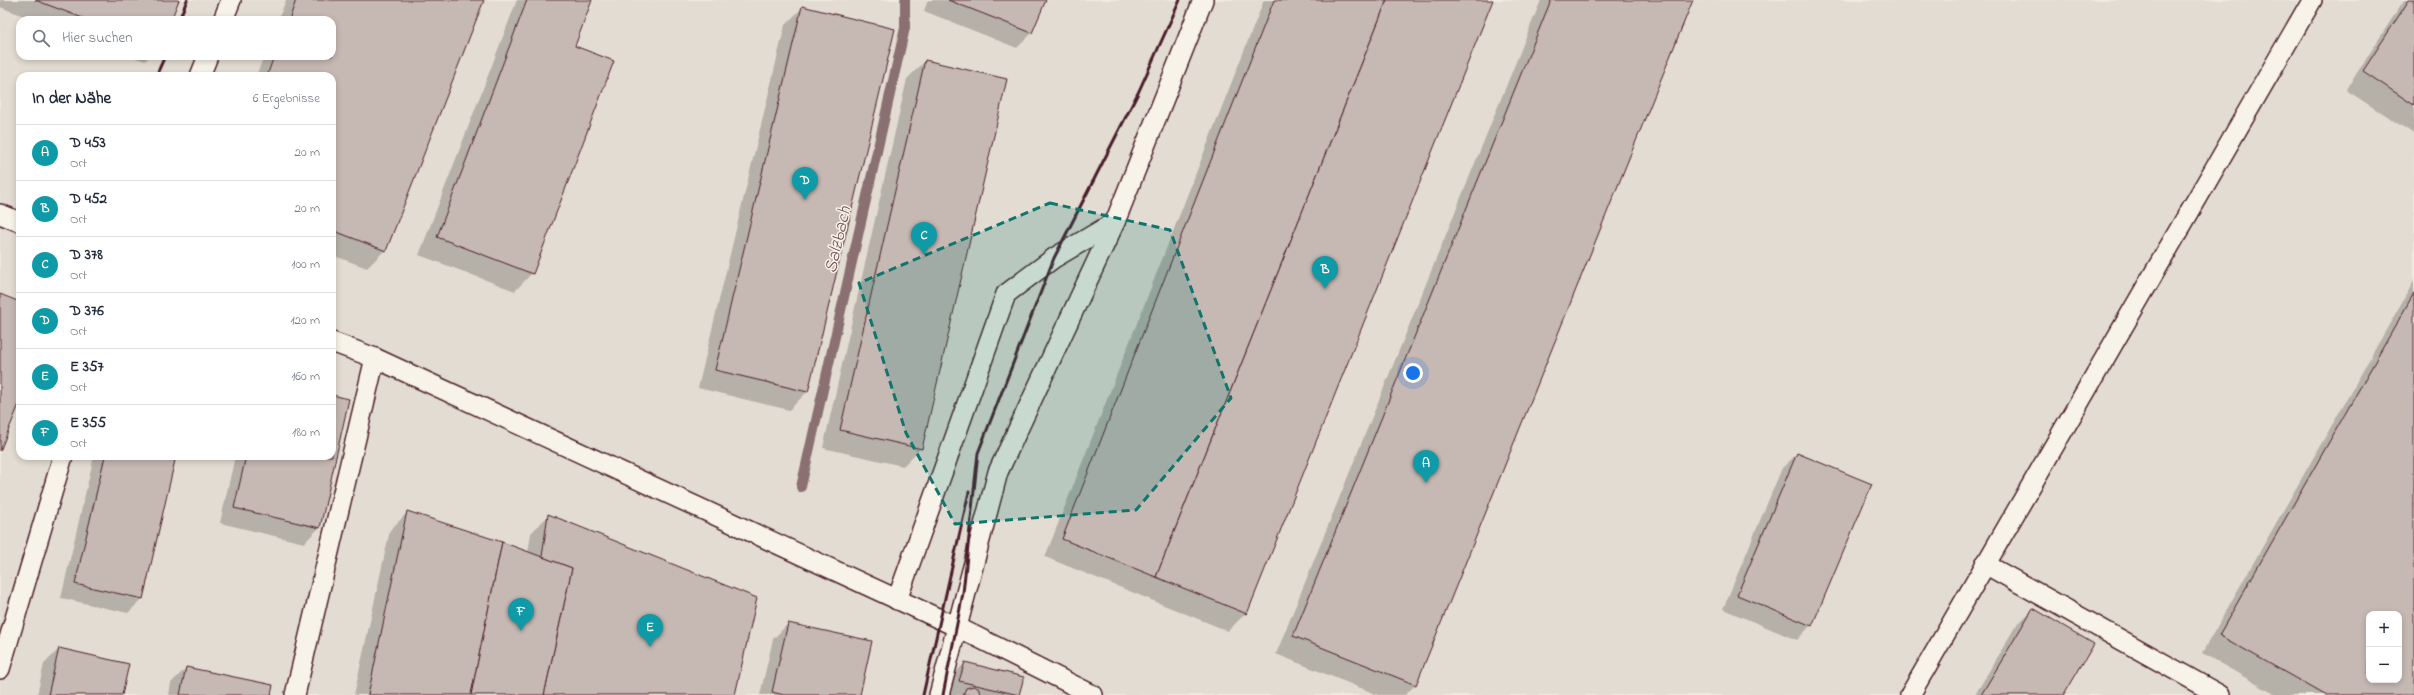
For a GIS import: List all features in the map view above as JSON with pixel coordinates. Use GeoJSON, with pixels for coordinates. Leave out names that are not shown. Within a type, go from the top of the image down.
{"type":"FeatureCollection","features":[{"type":"Feature","properties":{"kind":"lane"},"geometry":{"type":"LineString","coordinates":[[224,16],[231,0]]}},
{"type":"Feature","properties":{"kind":"lane"},"geometry":{"type":"LineString","coordinates":[[939,695],[998,472],[1115,222],[1203,0]]}},
{"type":"Feature","properties":{"kind":"lane"},"geometry":{"type":"LineString","coordinates":[[1910,695],[2312,0]]}},
{"type":"Feature","properties":{"kind":"lane"},"geometry":{"type":"LineString","coordinates":[[202,72],[206,60]]}},
{"type":"Feature","properties":{"kind":"lane"},"geometry":{"type":"LineString","coordinates":[[0,214],[16,220]]}},
{"type":"Feature","properties":{"kind":"lane"},"geometry":{"type":"LineString","coordinates":[[897,600],[1006,294],[1054,258],[1115,222]]}},
{"type":"Feature","properties":{"kind":"lane"},"geometry":{"type":"LineString","coordinates":[[336,343],[375,358],[957,627],[1093,695]]}},
{"type":"Feature","properties":{"kind":"lane"},"geometry":{"type":"LineString","coordinates":[[295,695],[375,358]]}},
{"type":"Feature","properties":{"kind":"lane"},"geometry":{"type":"LineString","coordinates":[[0,669],[62,460]]}},
{"type":"Feature","properties":{"kind":"lane"},"geometry":{"type":"LineString","coordinates":[[1985,564],[2220,695]]}},
{"type":"Feature","properties":{"kind":"highlighted area"},"geometry":{"type":"Polygon","coordinates":[[[1050,203],[1170,230],[1231,398],[1136,510],[955,524],[906,433],[859,283],[1050,203]]]}},
{"type":"Feature","properties":{"kind":"shaded area"},"geometry":{"type":"Polygon","coordinates":[[[0,0],[2414,0],[2414,695],[0,695],[0,0]]]}},
{"type":"Feature","properties":{"kind":"building"},"geometry":{"type":"Polygon","coordinates":[[[35,0],[179,0],[173,16],[77,16],[35,0]]]}},
{"type":"Feature","properties":{"kind":"building"},"geometry":{"type":"Polygon","coordinates":[[[296,0],[484,0],[386,251],[336,232],[336,72],[268,72],[273,60],[336,60],[336,16],[290,16],[296,0]]]}},
{"type":"Feature","properties":{"kind":"building"},"geometry":{"type":"Polygon","coordinates":[[[527,0],[592,0],[575,46],[614,61],[533,274],[437,237],[527,0]]]}},
{"type":"Feature","properties":{"kind":"building"},"geometry":{"type":"Polygon","coordinates":[[[948,0],[1046,0],[1032,33],[948,0]]]}},
{"type":"Feature","properties":{"kind":"building"},"geometry":{"type":"Polygon","coordinates":[[[1274,0],[1387,0],[1156,577],[1062,539],[1274,0]]]}},
{"type":"Feature","properties":{"kind":"building"},"geometry":{"type":"Polygon","coordinates":[[[1387,0],[1493,0],[1247,614],[1156,577],[1387,0]]]}},
{"type":"Feature","properties":{"kind":"building"},"geometry":{"type":"Polygon","coordinates":[[[1551,0],[1693,0],[1416,685],[1293,636],[1551,0]]]}},
{"type":"Feature","properties":{"kind":"building"},"geometry":{"type":"Polygon","coordinates":[[[2409,0],[2414,0],[2414,105],[2363,71],[2409,0]]]}},
{"type":"Feature","properties":{"kind":"building"},"geometry":{"type":"Polygon","coordinates":[[[802,6],[895,29],[808,392],[715,370],[802,6]]]}},
{"type":"Feature","properties":{"kind":"building"},"geometry":{"type":"Polygon","coordinates":[[[925,60],[1007,79],[922,449],[840,430],[925,60]]]}},
{"type":"Feature","properties":{"kind":"building"},"geometry":{"type":"Polygon","coordinates":[[[2414,293],[2414,695],[2325,695],[2219,635],[2414,293]]]}},
{"type":"Feature","properties":{"kind":"building"},"geometry":{"type":"Polygon","coordinates":[[[0,294],[16,300],[16,412],[0,451],[0,294]]]}},
{"type":"Feature","properties":{"kind":"building"},"geometry":{"type":"Polygon","coordinates":[[[336,396],[349,399],[336,457],[336,396]]]}},
{"type":"Feature","properties":{"kind":"building"},"geometry":{"type":"Polygon","coordinates":[[[1797,453],[1872,484],[1812,626],[1737,595],[1797,453]]]}},
{"type":"Feature","properties":{"kind":"building"},"geometry":{"type":"Polygon","coordinates":[[[104,460],[175,460],[143,599],[75,584],[104,460]]]}},
{"type":"Feature","properties":{"kind":"building"},"geometry":{"type":"Polygon","coordinates":[[[245,460],[335,460],[320,528],[234,508],[245,460]]]}},
{"type":"Feature","properties":{"kind":"building"},"geometry":{"type":"Polygon","coordinates":[[[407,511],[502,542],[471,695],[368,695],[407,511]]]}},
{"type":"Feature","properties":{"kind":"building"},"geometry":{"type":"Polygon","coordinates":[[[548,514],[757,598],[735,695],[544,695],[572,568],[542,557],[548,514]]]}},
{"type":"Feature","properties":{"kind":"building"},"geometry":{"type":"Polygon","coordinates":[[[502,542],[572,568],[544,695],[471,695],[502,542]]]}},
{"type":"Feature","properties":{"kind":"building"},"geometry":{"type":"Polygon","coordinates":[[[2033,608],[2094,644],[2064,695],[1981,695],[2033,608]]]}},
{"type":"Feature","properties":{"kind":"building"},"geometry":{"type":"Polygon","coordinates":[[[788,623],[872,641],[860,695],[784,695],[772,692],[788,623]]]}},
{"type":"Feature","properties":{"kind":"building"},"geometry":{"type":"Polygon","coordinates":[[[59,648],[129,664],[122,695],[48,695],[59,648]]]}},
{"type":"Feature","properties":{"kind":"building"},"geometry":{"type":"Polygon","coordinates":[[[965,662],[1024,677],[1019,695],[959,681],[965,662]]]}},
{"type":"Feature","properties":{"kind":"building"},"geometry":{"type":"Polygon","coordinates":[[[186,667],[273,685],[271,695],[180,695],[186,667]]]}},
{"type":"Feature","properties":{"kind":"building"},"geometry":{"type":"Polygon","coordinates":[[[974,686],[979,689],[981,695],[963,695],[966,688],[974,686]]]}},
{"type":"Feature","properties":{"kind":"waterway","name":"Salzbach"},"geometry":{"type":"LineString","coordinates":[[801,487],[905,28],[905,0]]}},
{"type":"Feature","properties":{"kind":"railway"},"geometry":{"type":"LineString","coordinates":[[181,16],[187,0]]}},
{"type":"Feature","properties":{"kind":"railway"},"geometry":{"type":"LineString","coordinates":[[943,695],[963,593],[978,453],[1054,258],[1138,93],[1180,0]]}},
{"type":"Feature","properties":{"kind":"railway"},"geometry":{"type":"LineString","coordinates":[[158,72],[163,60]]}},
{"type":"Feature","properties":{"kind":"railway"},"geometry":{"type":"LineString","coordinates":[[923,695],[969,492]]}},
{"type":"Feature","properties":{"kind":"place","name":"D 376"},"geometry":{"type":"Point","coordinates":[805,200]}},
{"type":"Feature","properties":{"kind":"place","name":"D 378"},"geometry":{"type":"Point","coordinates":[924,255]}},
{"type":"Feature","properties":{"kind":"place","name":"D 452"},"geometry":{"type":"Point","coordinates":[1325,289]}},
{"type":"Feature","properties":{"kind":"place","name":"D 453"},"geometry":{"type":"Point","coordinates":[1426,483]}},
{"type":"Feature","properties":{"kind":"place","name":"E 355"},"geometry":{"type":"Point","coordinates":[521,631]}},
{"type":"Feature","properties":{"kind":"place","name":"E 357"},"geometry":{"type":"Point","coordinates":[650,647]}}]}
